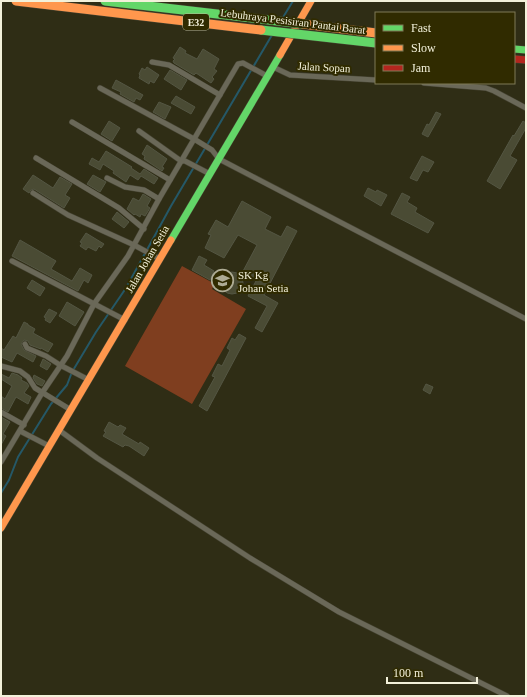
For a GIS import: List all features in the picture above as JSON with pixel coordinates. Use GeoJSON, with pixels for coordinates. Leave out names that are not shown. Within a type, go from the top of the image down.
{"type":"FeatureCollection","features":[{"type":"Feature","properties":{"kind":"main road","name":"Lebuhraya Pesisiran Pantai Barat"},"geometry":{"type":"LineString","coordinates":[[16,1],[375,43]]}},
{"type":"Feature","properties":{"kind":"main road","name":"Lebuhraya Pesisiran Pantai Barat"},"geometry":{"type":"LineString","coordinates":[[105,1],[375,33]]}},
{"type":"Feature","properties":{"kind":"main road","name":"Jalan Johan Setia"},"geometry":{"type":"LineString","coordinates":[[1,528],[46,445],[59,430],[68,408],[86,378],[125,320],[157,258],[219,159],[311,1]]}},
{"type":"Feature","properties":{"kind":"main road"},"geometry":{"type":"LineString","coordinates":[[515,49],[526,50]]}},
{"type":"Feature","properties":{"kind":"main road"},"geometry":{"type":"LineString","coordinates":[[515,59],[526,60]]}},
{"type":"Feature","properties":{"kind":"street"},"geometry":{"type":"LineString","coordinates":[[152,62],[169,65],[220,95]]}},
{"type":"Feature","properties":{"kind":"street"},"geometry":{"type":"LineString","coordinates":[[1,462],[3,454],[22,432],[24,425],[62,366],[96,305],[136,246],[159,199],[196,140],[237,65],[241,63],[246,64],[268,76]]}},
{"type":"Feature","properties":{"kind":"street","name":"Jalan Sopan"},"geometry":{"type":"LineString","coordinates":[[273,67],[290,75],[375,80]]}},
{"type":"Feature","properties":{"kind":"street"},"geometry":{"type":"LineString","coordinates":[[433,84],[490,90],[526,108]]}},
{"type":"Feature","properties":{"kind":"street"},"geometry":{"type":"LineString","coordinates":[[100,88],[196,140],[212,150],[219,159],[526,318]]}},
{"type":"Feature","properties":{"kind":"street"},"geometry":{"type":"LineString","coordinates":[[72,122],[170,180]]}},
{"type":"Feature","properties":{"kind":"street"},"geometry":{"type":"LineString","coordinates":[[139,131],[183,161],[210,174]]}},
{"type":"Feature","properties":{"kind":"street"},"geometry":{"type":"LineString","coordinates":[[36,158],[119,208],[144,229]]}},
{"type":"Feature","properties":{"kind":"street"},"geometry":{"type":"LineString","coordinates":[[107,178],[125,187],[144,190],[159,199]]}},
{"type":"Feature","properties":{"kind":"street"},"geometry":{"type":"LineString","coordinates":[[33,194],[68,215],[136,246],[157,258]]}},
{"type":"Feature","properties":{"kind":"street"},"geometry":{"type":"LineString","coordinates":[[12,261],[116,317],[125,320]]}},
{"type":"Feature","properties":{"kind":"street"},"geometry":{"type":"LineString","coordinates":[[25,344],[28,348],[86,378]]}},
{"type":"Feature","properties":{"kind":"street"},"geometry":{"type":"LineString","coordinates":[[1,366],[20,371],[28,377],[35,388],[68,408]]}},
{"type":"Feature","properties":{"kind":"street"},"geometry":{"type":"LineString","coordinates":[[1,412],[24,425]]}},
{"type":"Feature","properties":{"kind":"street"},"geometry":{"type":"LineString","coordinates":[[59,430],[97,458],[250,558],[339,612],[507,696]]}},
{"type":"Feature","properties":{"kind":"street"},"geometry":{"type":"LineString","coordinates":[[22,432],[46,445]]}},
{"type":"Feature","properties":{"kind":"shaded area"},"geometry":{"type":"Polygon","coordinates":[[[182,266],[215,284],[212,289],[246,309],[192,404],[125,366],[182,266]]]}},
{"type":"Feature","properties":{"kind":"building"},"geometry":{"type":"Polygon","coordinates":[[[180,47],[186,51],[185,53],[197,59],[203,49],[219,59],[214,69],[217,71],[212,77],[214,79],[211,83],[196,73],[194,75],[174,63],[173,61],[175,59],[173,58],[180,47]]]}},
{"type":"Feature","properties":{"kind":"building"},"geometry":{"type":"Polygon","coordinates":[[[147,67],[159,75],[154,83],[150,81],[149,84],[139,78],[142,68],[145,70],[147,67]]]}},
{"type":"Feature","properties":{"kind":"building"},"geometry":{"type":"Polygon","coordinates":[[[170,70],[187,80],[181,90],[164,79],[170,70]]]}},
{"type":"Feature","properties":{"kind":"building"},"geometry":{"type":"Polygon","coordinates":[[[116,80],[143,95],[140,100],[136,98],[134,102],[120,94],[121,92],[112,88],[116,80]]]}},
{"type":"Feature","properties":{"kind":"building"},"geometry":{"type":"Polygon","coordinates":[[[176,96],[195,107],[191,114],[171,103],[176,96]]]}},
{"type":"Feature","properties":{"kind":"building"},"geometry":{"type":"Polygon","coordinates":[[[159,102],[171,107],[165,119],[153,112],[159,102]]]}},
{"type":"Feature","properties":{"kind":"building"},"geometry":{"type":"Polygon","coordinates":[[[436,112],[441,114],[428,137],[422,134],[436,112]]]}},
{"type":"Feature","properties":{"kind":"building"},"geometry":{"type":"Polygon","coordinates":[[[109,121],[120,128],[112,141],[101,134],[109,121]]]}},
{"type":"Feature","properties":{"kind":"building"},"geometry":{"type":"Polygon","coordinates":[[[523,121],[526,123],[526,128],[510,156],[517,160],[500,189],[487,181],[513,135],[514,136],[523,121]]]}},
{"type":"Feature","properties":{"kind":"building"},"geometry":{"type":"Polygon","coordinates":[[[147,145],[167,159],[162,167],[164,168],[162,171],[144,159],[145,156],[142,154],[147,145]]]}},
{"type":"Feature","properties":{"kind":"building"},"geometry":{"type":"Polygon","coordinates":[[[106,151],[132,167],[131,168],[140,174],[144,169],[158,178],[154,184],[141,176],[138,180],[130,175],[126,182],[113,173],[114,171],[103,164],[100,170],[89,164],[92,158],[99,162],[106,151]]]}},
{"type":"Feature","properties":{"kind":"building"},"geometry":{"type":"Polygon","coordinates":[[[422,156],[434,162],[428,172],[423,170],[417,181],[410,178],[422,156]]]}},
{"type":"Feature","properties":{"kind":"building"},"geometry":{"type":"Polygon","coordinates":[[[33,175],[53,188],[60,177],[72,184],[65,195],[70,198],[64,208],[34,189],[29,193],[23,189],[33,175]]]}},
{"type":"Feature","properties":{"kind":"building"},"geometry":{"type":"Polygon","coordinates":[[[93,175],[106,182],[100,192],[87,184],[93,175]]]}},
{"type":"Feature","properties":{"kind":"building"},"geometry":{"type":"Polygon","coordinates":[[[368,188],[376,192],[377,190],[387,195],[381,206],[364,196],[368,188]]]}},
{"type":"Feature","properties":{"kind":"building"},"geometry":{"type":"Polygon","coordinates":[[[402,193],[410,197],[407,202],[417,208],[415,212],[434,223],[428,233],[391,214],[402,193]]]}},
{"type":"Feature","properties":{"kind":"building"},"geometry":{"type":"Polygon","coordinates":[[[143,194],[151,199],[147,206],[150,208],[145,216],[141,214],[140,217],[135,214],[134,215],[127,209],[133,198],[139,201],[143,194]]]}},
{"type":"Feature","properties":{"kind":"building"},"geometry":{"type":"Polygon","coordinates":[[[242,201],[271,217],[265,229],[281,237],[287,226],[297,231],[264,295],[278,303],[262,332],[255,328],[267,306],[248,296],[256,281],[242,273],[257,245],[238,235],[224,258],[205,248],[211,235],[208,234],[216,220],[228,227],[242,201]]]}},
{"type":"Feature","properties":{"kind":"building"},"geometry":{"type":"Polygon","coordinates":[[[117,212],[129,222],[124,228],[112,219],[117,212]]]}},
{"type":"Feature","properties":{"kind":"building"},"geometry":{"type":"Polygon","coordinates":[[[86,233],[104,244],[101,248],[99,246],[96,251],[88,247],[86,250],[80,246],[82,243],[80,242],[86,233]]]}},
{"type":"Feature","properties":{"kind":"building"},"geometry":{"type":"Polygon","coordinates":[[[20,240],[56,261],[51,269],[72,281],[80,268],[92,275],[88,283],[84,280],[78,291],[12,256],[20,240]]]}},
{"type":"Feature","properties":{"kind":"building"},"geometry":{"type":"Polygon","coordinates":[[[199,256],[207,260],[204,265],[214,271],[210,280],[192,270],[199,256]]]}},
{"type":"Feature","properties":{"kind":"building"},"geometry":{"type":"Polygon","coordinates":[[[232,272],[236,273],[242,279],[242,287],[236,293],[232,294],[228,293],[222,287],[221,283],[222,279],[228,273],[232,272]]]}},
{"type":"Feature","properties":{"kind":"building"},"geometry":{"type":"Polygon","coordinates":[[[32,280],[45,288],[40,296],[27,288],[32,280]]]}},
{"type":"Feature","properties":{"kind":"building"},"geometry":{"type":"Polygon","coordinates":[[[67,302],[84,312],[75,326],[59,316],[67,302]]]}},
{"type":"Feature","properties":{"kind":"building"},"geometry":{"type":"Polygon","coordinates":[[[49,309],[57,313],[50,323],[45,320],[46,318],[44,317],[49,309]]]}},
{"type":"Feature","properties":{"kind":"building"},"geometry":{"type":"Polygon","coordinates":[[[24,322],[35,329],[33,333],[53,344],[48,352],[30,345],[28,341],[24,340],[21,344],[24,350],[36,356],[33,362],[17,353],[12,362],[1,357],[1,348],[4,350],[13,336],[16,338],[24,322]]]}},
{"type":"Feature","properties":{"kind":"building"},"geometry":{"type":"Polygon","coordinates":[[[239,334],[246,338],[207,411],[199,406],[215,377],[212,376],[218,364],[222,366],[230,350],[227,348],[232,338],[235,340],[239,334]]]}},
{"type":"Feature","properties":{"kind":"building"},"geometry":{"type":"Polygon","coordinates":[[[43,359],[51,364],[47,370],[40,366],[43,359]]]}},
{"type":"Feature","properties":{"kind":"building"},"geometry":{"type":"Polygon","coordinates":[[[12,373],[18,375],[22,378],[21,380],[27,383],[29,386],[24,393],[31,397],[28,404],[16,397],[8,412],[1,408],[1,396],[5,399],[12,386],[1,379],[1,374],[9,378],[12,373]]]}},
{"type":"Feature","properties":{"kind":"building"},"geometry":{"type":"Polygon","coordinates":[[[34,375],[45,381],[42,386],[37,384],[33,378],[34,375]]]}},
{"type":"Feature","properties":{"kind":"building"},"geometry":{"type":"Polygon","coordinates":[[[426,384],[433,387],[430,394],[423,390],[426,384]]]}},
{"type":"Feature","properties":{"kind":"building"},"geometry":{"type":"Polygon","coordinates":[[[1,417],[10,422],[3,434],[6,436],[1,445],[1,417]]]}},
{"type":"Feature","properties":{"kind":"building"},"geometry":{"type":"Polygon","coordinates":[[[109,422],[118,427],[120,425],[126,428],[122,434],[149,448],[144,456],[129,446],[125,445],[123,447],[103,436],[109,422]]]}},
{"type":"Feature","properties":{"kind":"waterway"},"geometry":{"type":"LineString","coordinates":[[282,19],[293,1]]}},
{"type":"Feature","properties":{"kind":"waterway"},"geometry":{"type":"LineString","coordinates":[[1,493],[9,480],[18,457],[51,404],[67,385],[72,372],[96,332],[126,288],[171,206],[272,35]]}},
{"type":"Feature","properties":{"kind":"traffic: fast"},"geometry":{"type":"LineString","coordinates":[[105,1],[303,24]]}},
{"type":"Feature","properties":{"kind":"traffic: fast"},"geometry":{"type":"LineString","coordinates":[[261,30],[375,43]]}},
{"type":"Feature","properties":{"kind":"traffic: fast"},"geometry":{"type":"LineString","coordinates":[[515,49],[526,50]]}},
{"type":"Feature","properties":{"kind":"traffic: fast"},"geometry":{"type":"LineString","coordinates":[[171,240],[280,55]]}},
{"type":"Feature","properties":{"kind":"traffic: slow"},"geometry":{"type":"LineString","coordinates":[[16,1],[261,30]]}},
{"type":"Feature","properties":{"kind":"traffic: slow"},"geometry":{"type":"LineString","coordinates":[[280,55],[311,1]]}},
{"type":"Feature","properties":{"kind":"traffic: slow"},"geometry":{"type":"LineString","coordinates":[[303,24],[375,33]]}},
{"type":"Feature","properties":{"kind":"traffic: slow"},"geometry":{"type":"LineString","coordinates":[[1,528],[171,240]]}},
{"type":"Feature","properties":{"kind":"traffic: jam"},"geometry":{"type":"LineString","coordinates":[[515,59],[526,60]]}},
{"type":"Feature","properties":{"kind":"place","name":"SK Kg Johan Setia"},"geometry":{"type":"Point","coordinates":[223,281]}}]}
